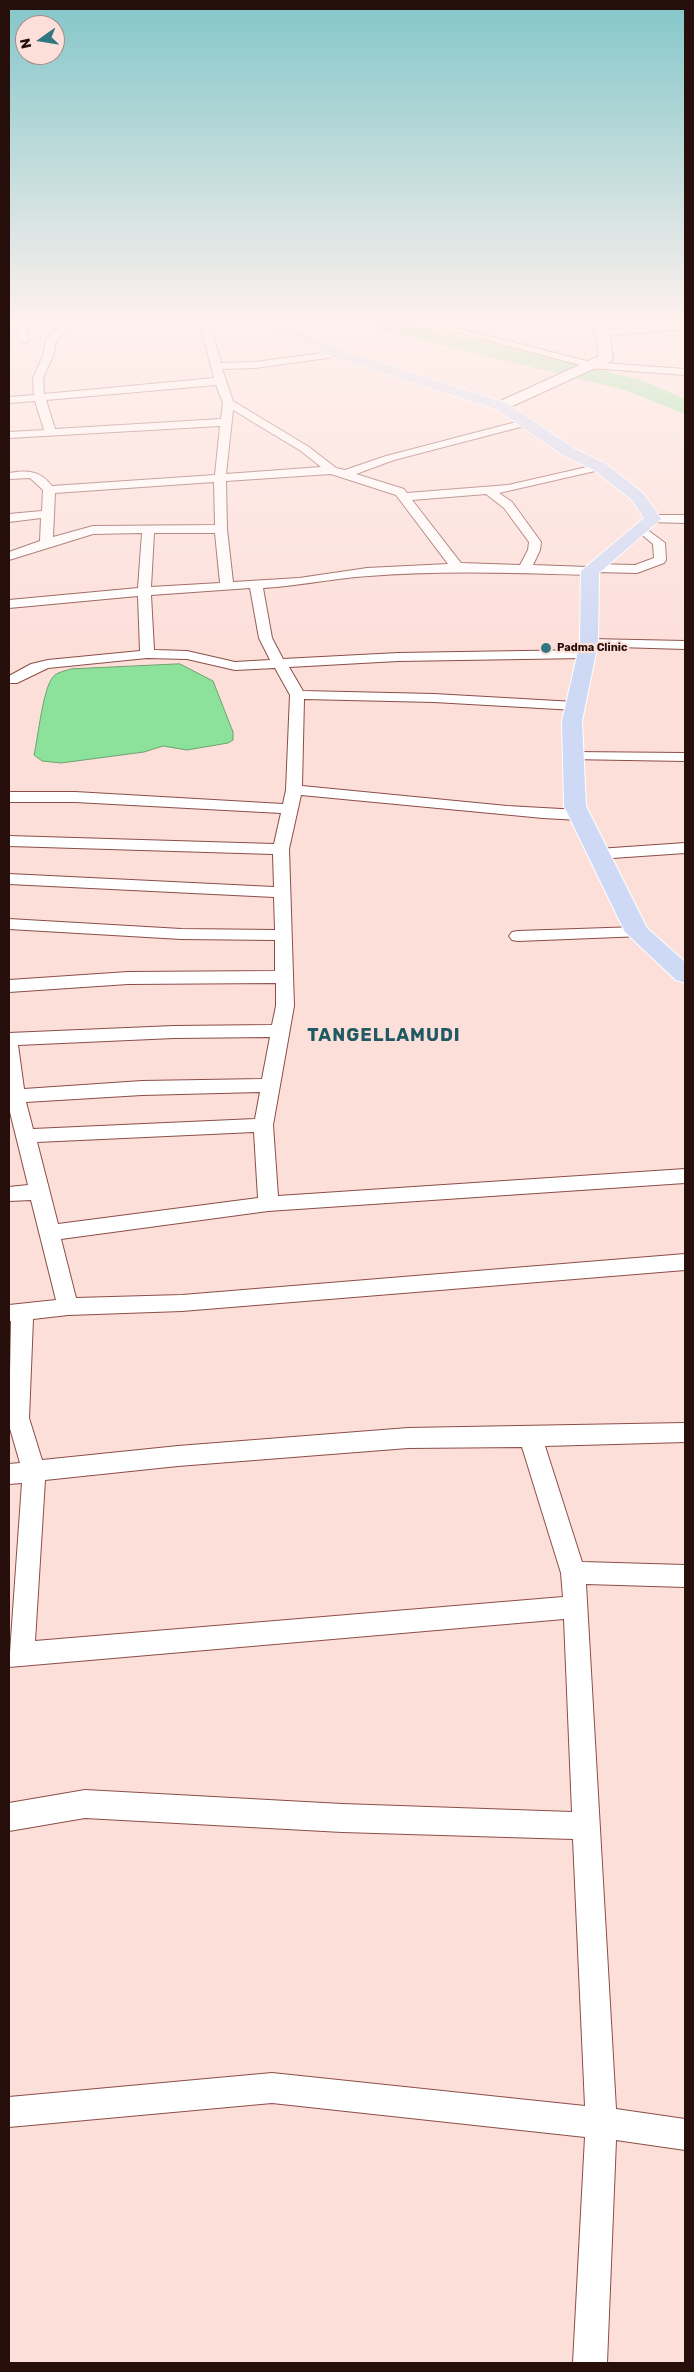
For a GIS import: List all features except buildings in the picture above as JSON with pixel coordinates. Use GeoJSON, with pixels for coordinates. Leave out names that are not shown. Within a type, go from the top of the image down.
{"type":"FeatureCollection","features":[{"type":"Feature","properties":{"kind":"main road"},"geometry":{"type":"LineString","coordinates":[[541,434],[569,452],[600,467],[638,497],[647,524],[592,569],[587,648],[572,721],[575,806],[637,932],[685,975]]}},
{"type":"Feature","properties":{"kind":"street"},"geometry":{"type":"LineString","coordinates":[[9,435],[27,434]]}},
{"type":"Feature","properties":{"kind":"street"},"geometry":{"type":"LineString","coordinates":[[225,434],[220,479],[221,529],[227,587]]}},
{"type":"Feature","properties":{"kind":"street"},"geometry":{"type":"LineString","coordinates":[[279,434],[305,449],[332,470],[400,492],[457,567]]}},
{"type":"Feature","properties":{"kind":"street"},"geometry":{"type":"LineString","coordinates":[[345,474],[390,458],[483,434]]}},
{"type":"Feature","properties":{"kind":"street"},"geometry":{"type":"LineString","coordinates":[[405,497],[490,492],[553,480],[600,467]]}},
{"type":"Feature","properties":{"kind":"street"},"geometry":{"type":"LineString","coordinates":[[49,490],[332,470]]}},
{"type":"Feature","properties":{"kind":"street"},"geometry":{"type":"LineString","coordinates":[[9,476],[32,474],[40,477],[49,490],[46,543]]}},
{"type":"Feature","properties":{"kind":"street"},"geometry":{"type":"LineString","coordinates":[[490,492],[508,505],[535,542],[534,550],[525,568]]}},
{"type":"Feature","properties":{"kind":"street"},"geometry":{"type":"LineString","coordinates":[[9,518],[48,514]]}},
{"type":"Feature","properties":{"kind":"street"},"geometry":{"type":"LineString","coordinates":[[9,604],[144,590],[299,582],[367,572],[457,567],[637,569],[660,560],[659,543],[647,524],[685,519]]}},
{"type":"Feature","properties":{"kind":"street"},"geometry":{"type":"LineString","coordinates":[[9,556],[93,530],[221,529]]}},
{"type":"Feature","properties":{"kind":"street"},"geometry":{"type":"LineString","coordinates":[[147,654],[144,590],[148,530]]}},
{"type":"Feature","properties":{"kind":"street"},"geometry":{"type":"LineString","coordinates":[[256,584],[268,644],[278,663],[293,683],[297,695],[294,790],[280,849],[285,1006],[263,1125],[268,1204]]}},
{"type":"Feature","properties":{"kind":"street"},"geometry":{"type":"LineString","coordinates":[[9,696],[10,680],[36,667],[48,664],[147,654],[187,655],[235,666],[398,656],[685,645]]}},
{"type":"Feature","properties":{"kind":"street"},"geometry":{"type":"LineString","coordinates":[[297,695],[434,698],[575,706]]}},
{"type":"Feature","properties":{"kind":"street"},"geometry":{"type":"LineString","coordinates":[[573,756],[685,757]]}},
{"type":"Feature","properties":{"kind":"street"},"geometry":{"type":"LineString","coordinates":[[294,790],[378,796],[486,810],[580,814]]}},
{"type":"Feature","properties":{"kind":"street"},"geometry":{"type":"LineString","coordinates":[[9,797],[75,797],[290,809]]}},
{"type":"Feature","properties":{"kind":"street"},"geometry":{"type":"LineString","coordinates":[[9,842],[280,849]]}},
{"type":"Feature","properties":{"kind":"street"},"geometry":{"type":"LineString","coordinates":[[598,854],[685,848]]}},
{"type":"Feature","properties":{"kind":"street"},"geometry":{"type":"LineString","coordinates":[[9,879],[281,892]]}},
{"type":"Feature","properties":{"kind":"street"},"geometry":{"type":"LineString","coordinates":[[9,924],[181,934],[282,935]]}},
{"type":"Feature","properties":{"kind":"street"},"geometry":{"type":"LineString","coordinates":[[518,936],[637,932]]}},
{"type":"Feature","properties":{"kind":"street"},"geometry":{"type":"LineString","coordinates":[[9,986],[128,978],[284,977]]}},
{"type":"Feature","properties":{"kind":"street"},"geometry":{"type":"LineString","coordinates":[[9,1039],[174,1032],[280,1031]]}},
{"type":"Feature","properties":{"kind":"street"},"geometry":{"type":"LineString","coordinates":[[9,1045],[12,1095],[25,1136],[68,1307]]}},
{"type":"Feature","properties":{"kind":"street"},"geometry":{"type":"LineString","coordinates":[[12,1095],[142,1088],[270,1085]]}},
{"type":"Feature","properties":{"kind":"street"},"geometry":{"type":"LineString","coordinates":[[25,1136],[263,1125]]}},
{"type":"Feature","properties":{"kind":"street"},"geometry":{"type":"LineString","coordinates":[[49,1233],[268,1204],[685,1176]]}},
{"type":"Feature","properties":{"kind":"street"},"geometry":{"type":"LineString","coordinates":[[9,1194],[38,1192]]}},
{"type":"Feature","properties":{"kind":"street"},"geometry":{"type":"LineString","coordinates":[[576,1606],[415,1618],[153,1644],[16,1654],[34,1472],[18,1418],[15,1312],[68,1307],[182,1303],[685,1262]]}},
{"type":"Feature","properties":{"kind":"street"},"geometry":{"type":"LineString","coordinates":[[9,1474],[178,1456],[408,1438],[531,1437],[685,1432]]}},
{"type":"Feature","properties":{"kind":"street"},"geometry":{"type":"LineString","coordinates":[[531,1437],[573,1573],[576,1606],[601,2123],[590,2363]]}},
{"type":"Feature","properties":{"kind":"street"},"geometry":{"type":"LineString","coordinates":[[573,1573],[685,1576]]}},
{"type":"Feature","properties":{"kind":"street"},"geometry":{"type":"LineString","coordinates":[[9,1817],[85,1804],[342,1818],[586,1826]]}},
{"type":"Feature","properties":{"kind":"street"},"geometry":{"type":"LineString","coordinates":[[9,2112],[272,2088],[601,2123],[685,2134]]}},
{"type":"Feature","properties":{"kind":"shaded area"},"geometry":{"type":"Polygon","coordinates":[[[180,664],[213,681],[233,732],[233,740],[228,743],[187,750],[163,746],[144,752],[61,763],[42,761],[34,755],[46,691],[49,683],[57,674],[71,669],[180,664]]]}},
{"type":"Feature","properties":{"kind":"place","name":"Padma Clinic"},"geometry":{"type":"Point","coordinates":[546,648]}},
{"type":"Feature","properties":{"kind":"district","name":"TANGELLAMUDI"},"geometry":{"type":"Point","coordinates":[384,1036]}}]}
